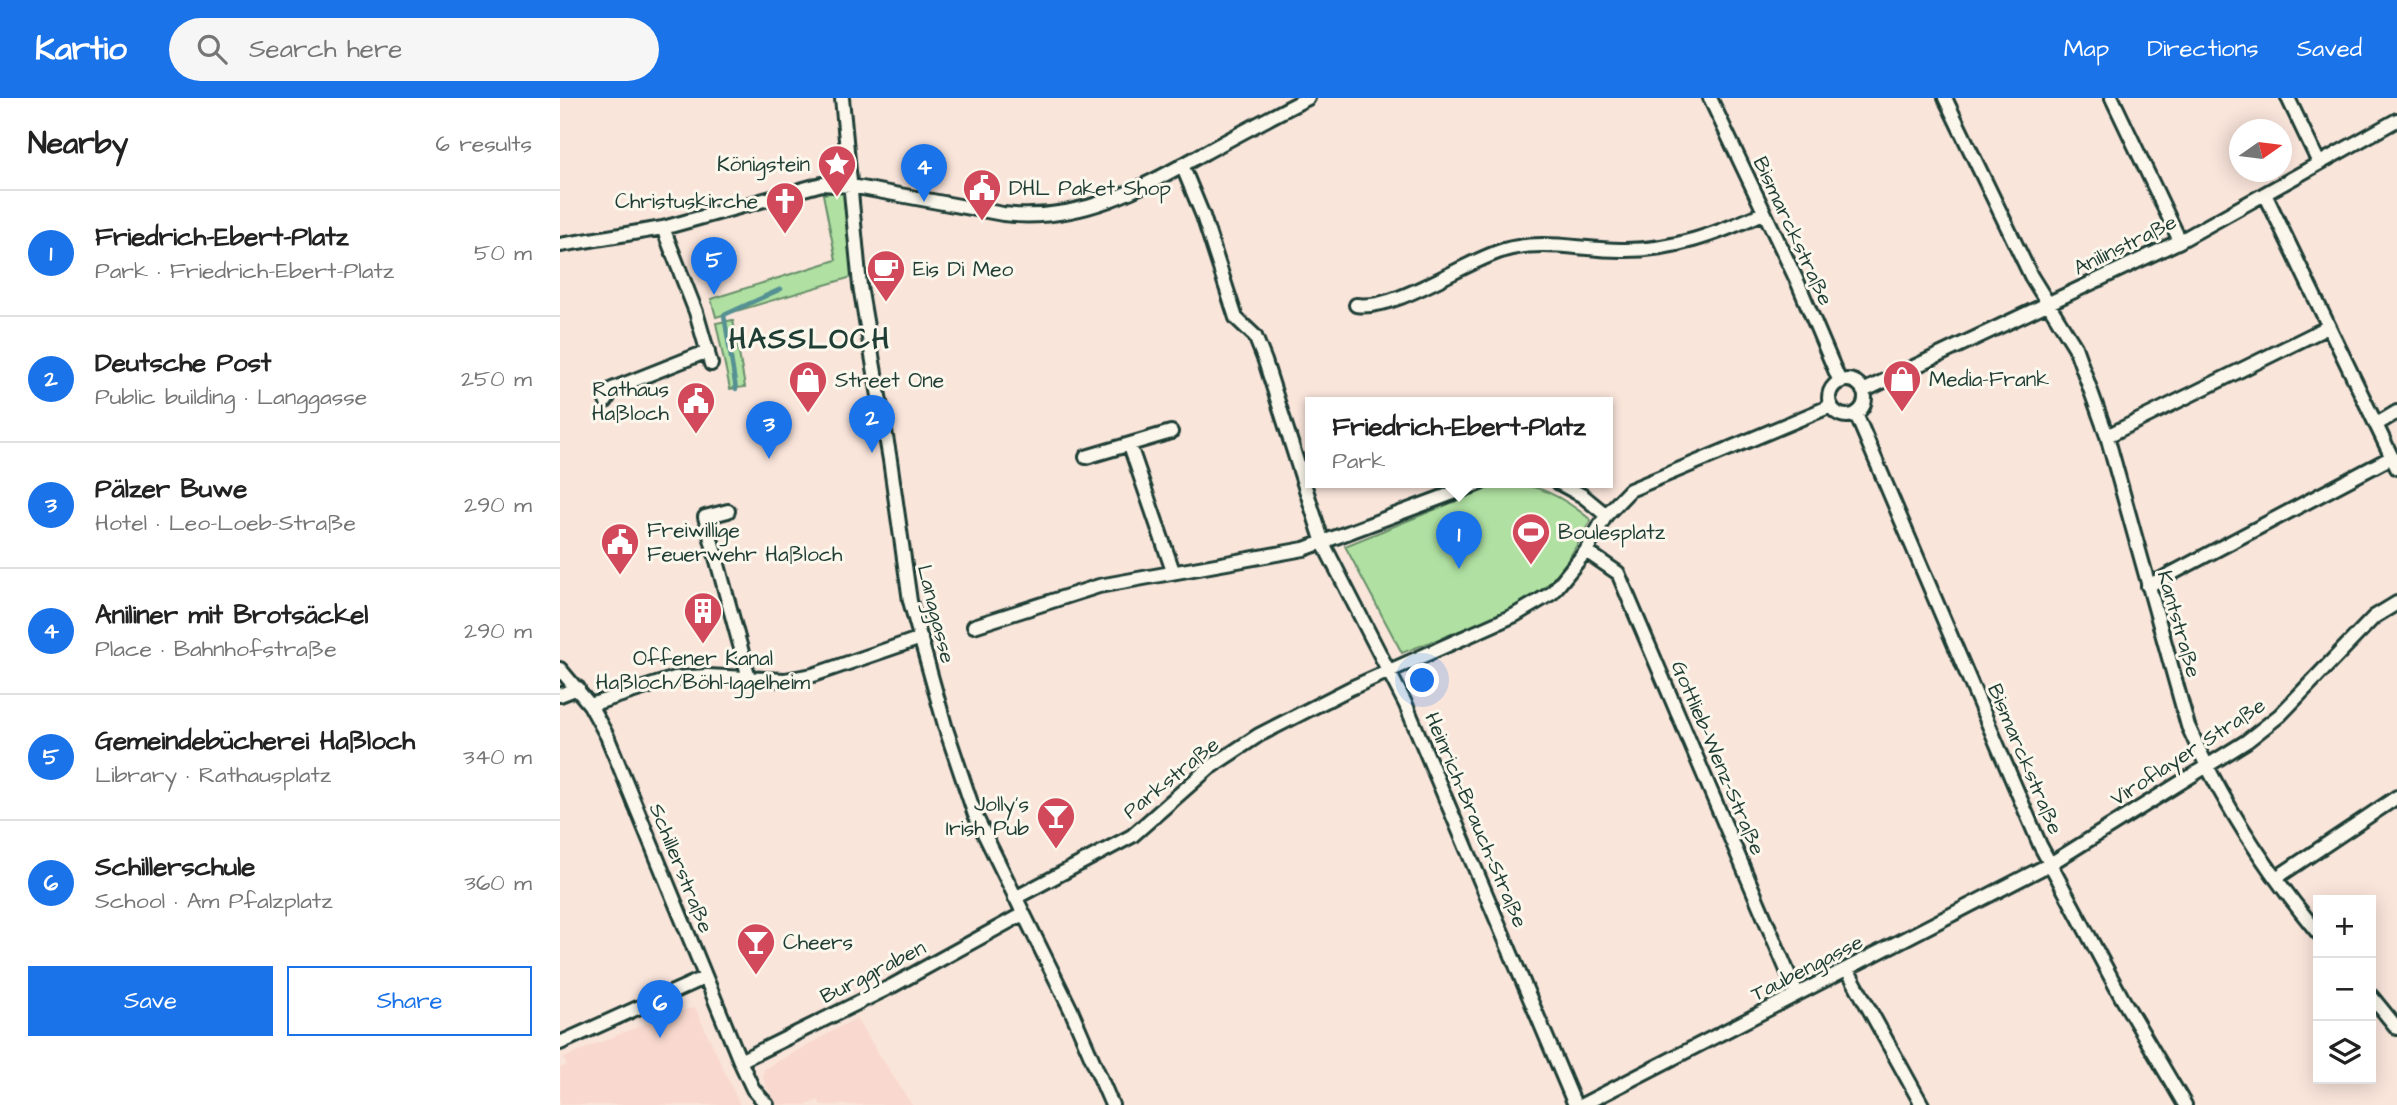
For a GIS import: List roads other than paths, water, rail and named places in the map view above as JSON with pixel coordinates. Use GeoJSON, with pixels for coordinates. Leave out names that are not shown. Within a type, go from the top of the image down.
{"type":"FeatureCollection","features":[{"type":"Feature","properties":{"kind":"street","name":"Langgasse"},"geometry":{"type":"LineString","coordinates":[[842,98],[860,286],[890,460],[905,575],[921,638],[946,729],[975,815],[1071,1010],[1112,1105]]}},
{"type":"Feature","properties":{"kind":"street"},"geometry":{"type":"LineString","coordinates":[[560,245],[663,228],[822,184],[851,186],[1003,214],[1048,216],[1098,206],[1136,191],[1308,98]]}},
{"type":"Feature","properties":{"kind":"street","name":"Bismarckstraße"},"geometry":{"type":"LineString","coordinates":[[1710,98],[1840,382]]}},
{"type":"Feature","properties":{"kind":"street","name":"Kantstraße"},"geometry":{"type":"LineString","coordinates":[[1945,98],[2031,276],[2075,347],[2107,436],[2188,726],[2206,767],[2276,878],[2313,926]]}},
{"type":"Feature","properties":{"kind":"street"},"geometry":{"type":"LineString","coordinates":[[2112,98],[2179,241]]}},
{"type":"Feature","properties":{"kind":"street"},"geometry":{"type":"LineString","coordinates":[[2288,98],[2319,163]]}},
{"type":"Feature","properties":{"kind":"street","name":"Anilinstraße"},"geometry":{"type":"LineString","coordinates":[[1863,391],[2179,241],[2397,120]]}},
{"type":"Feature","properties":{"kind":"street","name":"Heinrich-Brauch-Straße"},"geometry":{"type":"LineString","coordinates":[[1182,165],[1203,216],[1236,318],[1255,336],[1265,361],[1305,487]]}},
{"type":"Feature","properties":{"kind":"street"},"geometry":{"type":"LineString","coordinates":[[2148,586],[2394,462],[2265,194]]}},
{"type":"Feature","properties":{"kind":"street"},"geometry":{"type":"LineString","coordinates":[[1356,305],[1380,304],[1502,251],[1525,246],[1620,250],[1667,247],[1706,237],[1763,213]]}},
{"type":"Feature","properties":{"kind":"street"},"geometry":{"type":"LineString","coordinates":[[606,401],[612,388],[709,357],[663,228]]}},
{"type":"Feature","properties":{"kind":"street"},"geometry":{"type":"LineString","coordinates":[[2107,436],[2328,327]]}},
{"type":"Feature","properties":{"kind":"street"},"geometry":{"type":"LineString","coordinates":[[1851,381],[1863,391],[1865,401],[1856,414],[1845,416],[1831,407],[1829,395],[1840,382],[1851,381]]}},
{"type":"Feature","properties":{"kind":"street"},"geometry":{"type":"LineString","coordinates":[[1568,488],[1606,515],[1630,490],[1831,407]]}},
{"type":"Feature","properties":{"kind":"street"},"geometry":{"type":"LineString","coordinates":[[2377,424],[2397,412]]}},
{"type":"Feature","properties":{"kind":"street","name":"Bismarckstraße"},"geometry":{"type":"LineString","coordinates":[[1856,414],[2050,864],[2122,998],[2185,1105]]}},
{"type":"Feature","properties":{"kind":"street"},"geometry":{"type":"LineString","coordinates":[[1086,457],[1171,432]]}},
{"type":"Feature","properties":{"kind":"street"},"geometry":{"type":"LineString","coordinates":[[1130,446],[1173,571]]}},
{"type":"Feature","properties":{"kind":"street","name":"Heinrich-Brauch-Straße"},"geometry":{"type":"LineString","coordinates":[[1305,488],[1323,543],[1391,671],[1575,1105]]}},
{"type":"Feature","properties":{"kind":"street"},"geometry":{"type":"LineString","coordinates":[[974,626],[1099,586],[1323,543],[1467,488]]}},
{"type":"Feature","properties":{"kind":"street"},"geometry":{"type":"LineString","coordinates":[[728,510],[705,517],[749,678]]}},
{"type":"Feature","properties":{"kind":"street","name":"Parkstraße"},"geometry":{"type":"LineString","coordinates":[[1015,898],[1132,836],[1209,768],[1259,735],[1351,688],[1515,615],[1552,593],[1586,551],[1606,515]]}},
{"type":"Feature","properties":{"kind":"street","name":"Gottlieb-Wenz-Straße"},"geometry":{"type":"LineString","coordinates":[[1586,551],[1618,573],[1797,995]]}},
{"type":"Feature","properties":{"kind":"street","name":"Viroflayer Straße"},"geometry":{"type":"LineString","coordinates":[[2050,864],[2206,767],[2280,715],[2366,624],[2397,603]]}},
{"type":"Feature","properties":{"kind":"street"},"geometry":{"type":"LineString","coordinates":[[590,705],[675,678],[785,680],[813,675],[921,638]]}},
{"type":"Feature","properties":{"kind":"street","name":"Schillerstraße"},"geometry":{"type":"LineString","coordinates":[[560,668],[590,705],[607,736],[704,978],[753,1089],[767,1105]]}},
{"type":"Feature","properties":{"kind":"street"},"geometry":{"type":"LineString","coordinates":[[560,695],[578,688]]}},
{"type":"Feature","properties":{"kind":"street"},"geometry":{"type":"LineString","coordinates":[[2276,878],[2397,798]]}},
{"type":"Feature","properties":{"kind":"street","name":"Taubengasse"},"geometry":{"type":"LineString","coordinates":[[1582,1105],[2050,864]]}},
{"type":"Feature","properties":{"kind":"street","name":"Burggraben"},"geometry":{"type":"LineString","coordinates":[[740,1061],[892,986],[1023,914]]}},
{"type":"Feature","properties":{"kind":"street"},"geometry":{"type":"LineString","coordinates":[[1847,969],[1922,1105]]}},
{"type":"Feature","properties":{"kind":"street"},"geometry":{"type":"LineString","coordinates":[[560,1043],[704,978]]}},
{"type":"Feature","properties":{"kind":"street"},"geometry":{"type":"LineString","coordinates":[[2376,1002],[2397,1028]]}},
{"type":"Feature","properties":{"kind":"street","name":"Schillerstraße"},"geometry":{"type":"LineString","coordinates":[[752,1105],[753,1089]]}},
{"type":"Feature","properties":{"kind":"waterway"},"geometry":{"type":"LineString","coordinates":[[736,389],[724,315],[781,289]]}},
{"type":"Feature","properties":{"kind":"place","name":"Königstein"},"geometry":{"type":"Point","coordinates":[837,198]}},
{"type":"Feature","properties":{"kind":"place","name":"Aniliner mit Brotsäckel"},"geometry":{"type":"Point","coordinates":[924,202]}},
{"type":"Feature","properties":{"kind":"place","name":"DHL Paket Shop"},"geometry":{"type":"Point","coordinates":[982,222]}},
{"type":"Feature","properties":{"kind":"place","name":"Christuskirche"},"geometry":{"type":"Point","coordinates":[785,235]}},
{"type":"Feature","properties":{"kind":"place","name":"Gemeindebücherei Haßloch"},"geometry":{"type":"Point","coordinates":[714,295]}},
{"type":"Feature","properties":{"kind":"place","name":"Eis Di Meo"},"geometry":{"type":"Point","coordinates":[886,303]}},
{"type":"Feature","properties":{"kind":"place","name":"Media-Frank"},"geometry":{"type":"Point","coordinates":[1902,413]}},
{"type":"Feature","properties":{"kind":"place","name":"Street One"},"geometry":{"type":"Point","coordinates":[808,414]}},
{"type":"Feature","properties":{"kind":"place","name":"Rathaus Haßloch"},"geometry":{"type":"Point","coordinates":[696,435]}},
{"type":"Feature","properties":{"kind":"place","name":"Deutsche Post"},"geometry":{"type":"Point","coordinates":[872,453]}},
{"type":"Feature","properties":{"kind":"place","name":"Pälzer Buwe"},"geometry":{"type":"Point","coordinates":[769,459]}},
{"type":"Feature","properties":{"kind":"place","name":"Boulesplatz"},"geometry":{"type":"Point","coordinates":[1531,566]}},
{"type":"Feature","properties":{"kind":"place","name":"Friedrich-Ebert-Platz"},"geometry":{"type":"Point","coordinates":[1459,569]}},
{"type":"Feature","properties":{"kind":"place","name":"Freiwillige Feuerwehr Haßloch"},"geometry":{"type":"Point","coordinates":[620,576]}},
{"type":"Feature","properties":{"kind":"place","name":"Offener Kanal Haßloch/Böhl-Iggelheim"},"geometry":{"type":"Point","coordinates":[703,645]}},
{"type":"Feature","properties":{"kind":"place","name":"Jolly's Irish Pub"},"geometry":{"type":"Point","coordinates":[1056,850]}},
{"type":"Feature","properties":{"kind":"place","name":"Cheers"},"geometry":{"type":"Point","coordinates":[756,976]}},
{"type":"Feature","properties":{"kind":"place","name":"Schillerschule"},"geometry":{"type":"Point","coordinates":[660,1038]}},
{"type":"Feature","properties":{"kind":"district","name":"HASSLOCH"},"geometry":{"type":"Point","coordinates":[810,339]}}]}
